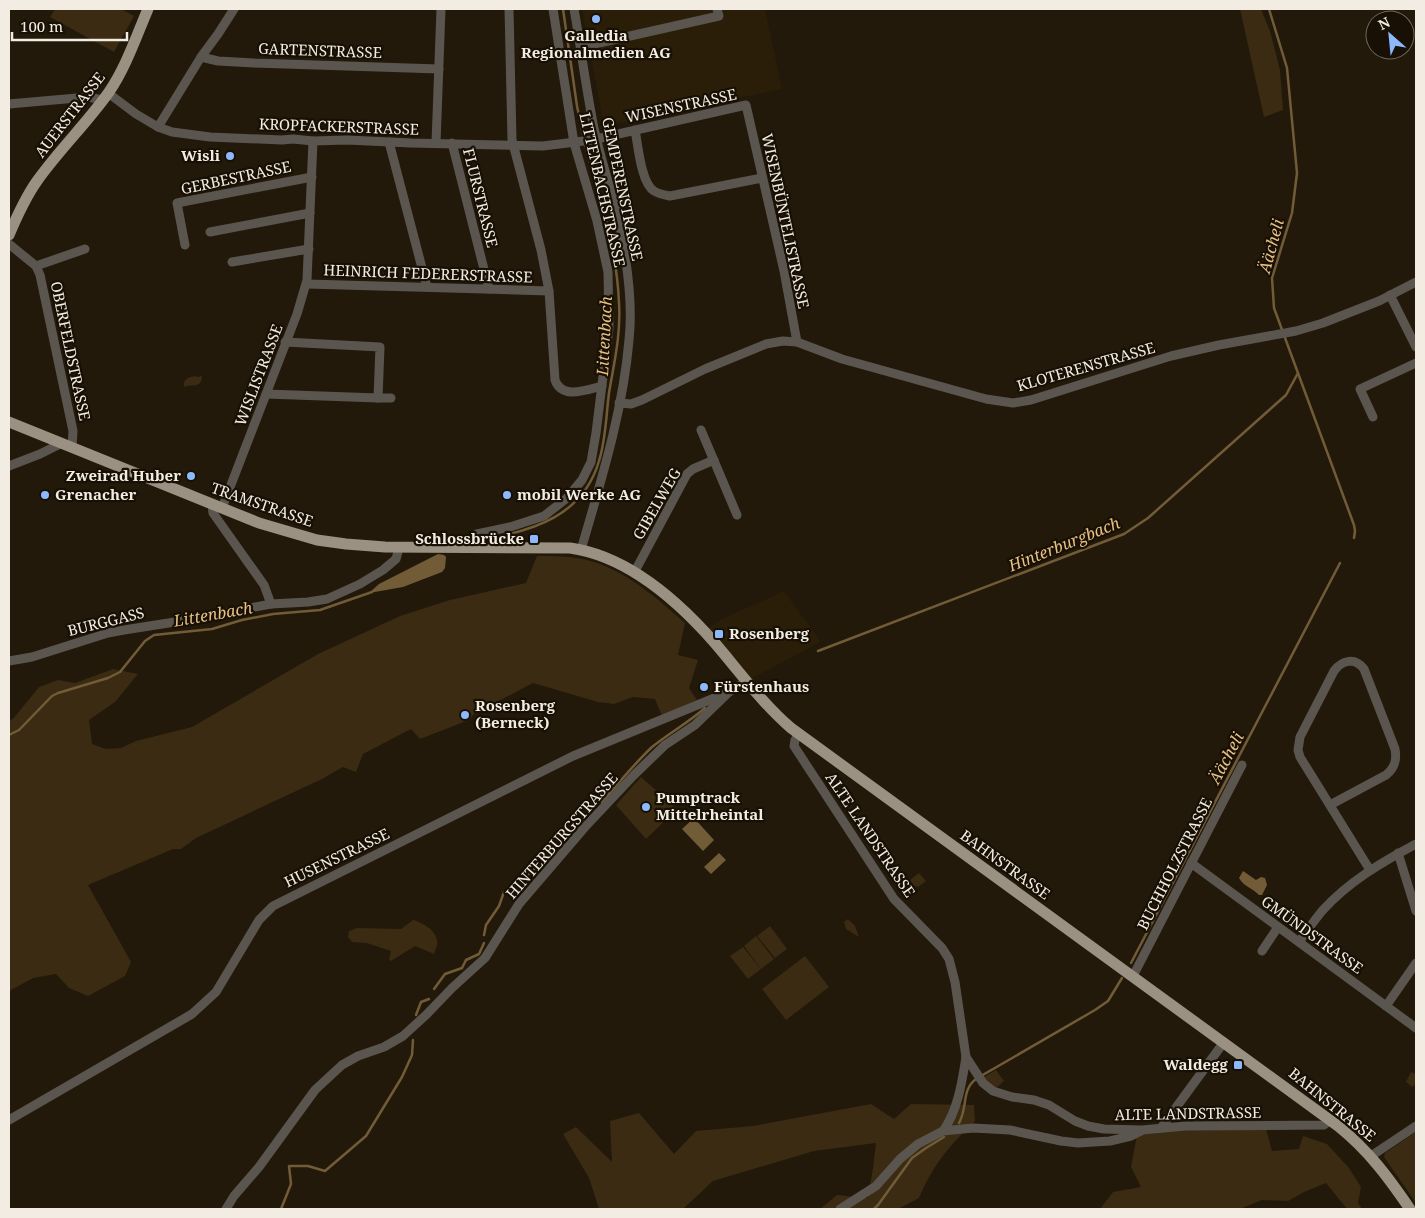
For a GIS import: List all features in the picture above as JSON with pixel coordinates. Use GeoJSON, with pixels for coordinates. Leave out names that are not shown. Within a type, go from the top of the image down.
{"type":"FeatureCollection","features":[{"type":"Feature","properties":{"kind":"main road","name":"AUERSTRASSE"},"geometry":{"type":"LineString","coordinates":[[10,229],[36,182],[106,96],[123,68],[148,9]]}},
{"type":"Feature","properties":{"kind":"main road","name":"TRAMSTRASSE"},"geometry":{"type":"LineString","coordinates":[[9,422],[217,506],[288,532],[317,540],[399,548],[570,548],[581,550]]}},
{"type":"Feature","properties":{"kind":"main road","name":"BAHNSTRASSE"},"geometry":{"type":"LineString","coordinates":[[581,550],[600,554],[617,562],[664,593],[696,624],[774,712],[799,734],[1356,1140],[1371,1156],[1410,1209]]}},
{"type":"Feature","properties":{"kind":"street"},"geometry":{"type":"LineString","coordinates":[[158,127],[201,57],[234,9]]}},
{"type":"Feature","properties":{"kind":"street"},"geometry":{"type":"LineString","coordinates":[[436,143],[441,9]]}},
{"type":"Feature","properties":{"kind":"street"},"geometry":{"type":"LineString","coordinates":[[509,9],[514,146],[541,250],[549,291],[556,384],[564,392],[602,386]]}},
{"type":"Feature","properties":{"kind":"street","name":"LITTENBACHSTRASSE"},"geometry":{"type":"LineString","coordinates":[[478,548],[477,534],[510,527],[544,516],[567,498],[582,480],[591,462],[602,386],[609,328],[608,272],[577,142],[553,9]]}},
{"type":"Feature","properties":{"kind":"street","name":"GEMPERENSTRASSE"},"geometry":{"type":"LineString","coordinates":[[574,9],[594,139],[620,226],[627,277],[629,339],[622,403],[606,466],[581,550]]}},
{"type":"Feature","properties":{"kind":"street"},"geometry":{"type":"LineString","coordinates":[[581,47],[719,16],[717,9]]}},
{"type":"Feature","properties":{"kind":"street","name":"GARTENSTRASSE"},"geometry":{"type":"LineString","coordinates":[[201,57],[254,63],[439,69]]}},
{"type":"Feature","properties":{"kind":"street"},"geometry":{"type":"LineString","coordinates":[[9,104],[106,96]]}},
{"type":"Feature","properties":{"kind":"street","name":"KROPFACKERSTRASSE"},"geometry":{"type":"LineString","coordinates":[[106,96],[158,127],[186,135],[313,141],[347,140],[514,146],[543,146],[577,142]]}},
{"type":"Feature","properties":{"kind":"street","name":"WISENSTRASSE"},"geometry":{"type":"LineString","coordinates":[[577,142],[746,106]]}},
{"type":"Feature","properties":{"kind":"street","name":"WISENBÜNTELISTRASSE"},"geometry":{"type":"LineString","coordinates":[[746,106],[784,271],[797,342]]}},
{"type":"Feature","properties":{"kind":"street"},"geometry":{"type":"LineString","coordinates":[[635,130],[646,181],[654,191],[670,196],[762,178]]}},
{"type":"Feature","properties":{"kind":"street","name":"WISLISTRASSE"},"geometry":{"type":"LineString","coordinates":[[217,506],[266,394],[298,314],[307,284],[313,141]]}},
{"type":"Feature","properties":{"kind":"street"},"geometry":{"type":"LineString","coordinates":[[389,142],[427,287]]}},
{"type":"Feature","properties":{"kind":"street","name":"FLURSTRASSE"},"geometry":{"type":"LineString","coordinates":[[452,143],[490,289]]}},
{"type":"Feature","properties":{"kind":"street","name":"GERBESTRASSE"},"geometry":{"type":"LineString","coordinates":[[185,245],[177,203],[312,177]]}},
{"type":"Feature","properties":{"kind":"street"},"geometry":{"type":"LineString","coordinates":[[210,232],[310,213]]}},
{"type":"Feature","properties":{"kind":"street","name":"OBERFELDSTRASSE"},"geometry":{"type":"LineString","coordinates":[[9,244],[36,266],[42,284],[73,431],[67,445]]}},
{"type":"Feature","properties":{"kind":"street"},"geometry":{"type":"LineString","coordinates":[[36,266],[85,249]]}},
{"type":"Feature","properties":{"kind":"street"},"geometry":{"type":"LineString","coordinates":[[232,262],[309,249]]}},
{"type":"Feature","properties":{"kind":"street","name":"KLOTERENSTRASSE"},"geometry":{"type":"LineString","coordinates":[[622,403],[631,404],[642,400],[684,378],[766,344],[783,341],[797,342],[842,359],[950,390],[993,401],[1013,403],[1057,393],[1171,356],[1212,346],[1289,332],[1323,322],[1390,295],[1416,282]]}},
{"type":"Feature","properties":{"kind":"street","name":"HEINRICH FEDERERSTRASSE"},"geometry":{"type":"LineString","coordinates":[[307,284],[549,291]]}},
{"type":"Feature","properties":{"kind":"street"},"geometry":{"type":"LineString","coordinates":[[1390,295],[1416,347]]}},
{"type":"Feature","properties":{"kind":"street"},"geometry":{"type":"LineString","coordinates":[[286,342],[383,347],[378,398]]}},
{"type":"Feature","properties":{"kind":"street"},"geometry":{"type":"LineString","coordinates":[[1373,417],[1360,389],[1416,363]]}},
{"type":"Feature","properties":{"kind":"street"},"geometry":{"type":"LineString","coordinates":[[266,394],[391,398]]}},
{"type":"Feature","properties":{"kind":"street"},"geometry":{"type":"LineString","coordinates":[[701,430],[737,515]]}},
{"type":"Feature","properties":{"kind":"street"},"geometry":{"type":"LineString","coordinates":[[9,466],[67,445]]}},
{"type":"Feature","properties":{"kind":"street","name":"GIBELWEG"},"geometry":{"type":"LineString","coordinates":[[634,573],[688,474],[693,469],[714,460]]}},
{"type":"Feature","properties":{"kind":"street"},"geometry":{"type":"LineString","coordinates":[[217,506],[213,513],[264,585],[271,604]]}},
{"type":"Feature","properties":{"kind":"street","name":"BURGGASS"},"geometry":{"type":"LineString","coordinates":[[9,661],[59,649],[108,633],[271,604],[316,601],[343,592],[387,567],[396,558],[399,548]]}},
{"type":"Feature","properties":{"kind":"street"},"geometry":{"type":"LineString","coordinates":[[1330,805],[1386,775],[1393,768],[1396,759],[1395,749],[1364,669],[1361,665],[1352,661],[1341,663],[1334,671],[1298,744],[1300,757],[1370,870]]}},
{"type":"Feature","properties":{"kind":"street","name":"HINTERBURGSTRASSE"},"geometry":{"type":"LineString","coordinates":[[226,1209],[315,1090],[342,1066],[358,1056],[388,1046],[403,1036],[426,1015],[485,958],[519,904],[585,827],[659,751],[696,725],[729,692],[747,681]]}},
{"type":"Feature","properties":{"kind":"street","name":"HUSENSTRASSE"},"geometry":{"type":"LineString","coordinates":[[9,1120],[192,1014],[216,992],[258,920],[273,906],[573,756],[729,692]]}},
{"type":"Feature","properties":{"kind":"street","name":"ALTE LANDSTRASSE"},"geometry":{"type":"LineString","coordinates":[[799,734],[794,746],[894,898],[942,948],[949,959],[956,986],[966,1058],[983,1083],[993,1091],[1049,1105],[1075,1121],[1104,1129],[1142,1130],[1186,1126],[1324,1125],[1330,1120]]}},
{"type":"Feature","properties":{"kind":"street","name":"BUCHHOLZSTRASSE"},"geometry":{"type":"LineString","coordinates":[[1133,976],[1242,765]]}},
{"type":"Feature","properties":{"kind":"street"},"geometry":{"type":"LineString","coordinates":[[1299,942],[1334,898],[1370,870],[1416,844]]}},
{"type":"Feature","properties":{"kind":"street"},"geometry":{"type":"LineString","coordinates":[[1398,853],[1416,911]]}},
{"type":"Feature","properties":{"kind":"street","name":"GMÜNDSTRASSE"},"geometry":{"type":"LineString","coordinates":[[1191,864],[1416,1028]]}},
{"type":"Feature","properties":{"kind":"street"},"geometry":{"type":"LineString","coordinates":[[1262,951],[1278,927]]}},
{"type":"Feature","properties":{"kind":"street"},"geometry":{"type":"LineString","coordinates":[[1386,1006],[1416,963]]}},
{"type":"Feature","properties":{"kind":"street"},"geometry":{"type":"LineString","coordinates":[[1161,1128],[1224,1042]]}},
{"type":"Feature","properties":{"kind":"street"},"geometry":{"type":"LineString","coordinates":[[944,1131],[956,1107],[966,1058]]}},
{"type":"Feature","properties":{"kind":"street"},"geometry":{"type":"LineString","coordinates":[[1371,1156],[1416,1126]]}},
{"type":"Feature","properties":{"kind":"street"},"geometry":{"type":"LineString","coordinates":[[840,1209],[876,1186],[900,1159],[918,1144],[944,1131],[973,1128],[1010,1130],[1078,1143],[1110,1141],[1131,1136],[1142,1130]]}},
{"type":"Feature","properties":{"kind":"shaded area"},"geometry":{"type":"Polygon","coordinates":[[[55,9],[121,9],[134,16],[114,52],[50,17],[55,9]]]}},
{"type":"Feature","properties":{"kind":"shaded area"},"geometry":{"type":"Polygon","coordinates":[[[582,9],[765,9],[782,89],[604,126],[582,9]]]}},
{"type":"Feature","properties":{"kind":"shaded area"},"geometry":{"type":"Polygon","coordinates":[[[1240,9],[1261,9],[1270,31],[1280,70],[1283,110],[1264,117],[1240,9]]]}},
{"type":"Feature","properties":{"kind":"shaded area"},"geometry":{"type":"Polygon","coordinates":[[[202,375],[200,383],[184,387],[184,382],[187,379],[192,376],[199,377],[202,375]]]}},
{"type":"Feature","properties":{"kind":"shaded area"},"geometry":{"type":"Polygon","coordinates":[[[438,554],[446,557],[445,568],[442,572],[403,587],[369,593],[379,584],[438,554]]]}},
{"type":"Feature","properties":{"kind":"shaded area"},"geometry":{"type":"Polygon","coordinates":[[[537,556],[562,556],[601,564],[627,577],[651,594],[685,623],[678,655],[698,660],[689,688],[697,700],[662,716],[655,699],[633,697],[614,704],[598,702],[533,683],[474,714],[469,720],[420,739],[411,729],[363,754],[356,772],[343,767],[322,779],[196,838],[181,849],[173,849],[88,885],[131,962],[125,976],[88,996],[69,988],[56,974],[33,978],[9,991],[9,720],[13,719],[39,687],[58,680],[75,683],[113,669],[138,674],[115,702],[89,720],[92,744],[106,749],[121,748],[136,741],[192,727],[318,654],[400,616],[450,600],[526,583],[537,556]]]}},
{"type":"Feature","properties":{"kind":"shaded area"},"geometry":{"type":"Polygon","coordinates":[[[784,591],[821,642],[747,681],[704,631],[720,620],[784,591]]]}},
{"type":"Feature","properties":{"kind":"shaded area","name":"Pumptrack Mittelrheintal"},"geometry":{"type":"Polygon","coordinates":[[[641,777],[677,809],[646,839],[616,805],[641,777]]]}},
{"type":"Feature","properties":{"kind":"shaded area"},"geometry":{"type":"Polygon","coordinates":[[[694,818],[714,840],[703,851],[682,829],[694,818]]]}},
{"type":"Feature","properties":{"kind":"shaded area"},"geometry":{"type":"Polygon","coordinates":[[[719,853],[726,860],[711,874],[704,867],[719,853]]]}},
{"type":"Feature","properties":{"kind":"shaded area"},"geometry":{"type":"Polygon","coordinates":[[[1243,871],[1256,880],[1261,877],[1265,878],[1267,885],[1262,895],[1259,895],[1241,881],[1239,878],[1243,871]]]}},
{"type":"Feature","properties":{"kind":"shaded area"},"geometry":{"type":"Polygon","coordinates":[[[919,873],[926,881],[918,887],[913,885],[910,880],[919,873]]]}},
{"type":"Feature","properties":{"kind":"shaded area"},"geometry":{"type":"Polygon","coordinates":[[[848,919],[855,926],[859,937],[846,929],[844,922],[848,919]]]}},
{"type":"Feature","properties":{"kind":"shaded area"},"geometry":{"type":"Polygon","coordinates":[[[413,920],[432,930],[437,943],[434,954],[415,946],[391,961],[389,959],[391,951],[367,943],[352,942],[348,937],[349,931],[357,928],[401,929],[413,920]]]}},
{"type":"Feature","properties":{"kind":"shaded area"},"geometry":{"type":"Polygon","coordinates":[[[770,926],[787,949],[775,958],[757,936],[770,926]]]}},
{"type":"Feature","properties":{"kind":"shaded area"},"geometry":{"type":"Polygon","coordinates":[[[756,936],[774,959],[761,969],[744,946],[756,936]]]}},
{"type":"Feature","properties":{"kind":"shaded area"},"geometry":{"type":"Polygon","coordinates":[[[743,947],[761,969],[748,979],[730,956],[743,947]]]}},
{"type":"Feature","properties":{"kind":"shaded area"},"geometry":{"type":"Polygon","coordinates":[[[805,956],[829,987],[786,1020],[762,989],[805,956]]]}},
{"type":"Feature","properties":{"kind":"shaded area"},"geometry":{"type":"Polygon","coordinates":[[[996,1070],[1004,1081],[996,1088],[986,1081],[984,1077],[996,1070]]]}},
{"type":"Feature","properties":{"kind":"shaded area"},"geometry":{"type":"Polygon","coordinates":[[[1411,1072],[1416,1074],[1416,1084],[1412,1087],[1406,1082],[1411,1072]]]}},
{"type":"Feature","properties":{"kind":"shaded area"},"geometry":{"type":"Polygon","coordinates":[[[871,1104],[894,1119],[911,1104],[974,1105],[975,1121],[942,1156],[919,1198],[898,1209],[820,1209],[837,1195],[868,1198],[876,1143],[814,1151],[713,1181],[683,1209],[599,1209],[589,1178],[563,1134],[576,1127],[612,1162],[610,1121],[639,1113],[674,1154],[696,1131],[753,1126],[871,1104]]]}},
{"type":"Feature","properties":{"kind":"shaded area"},"geometry":{"type":"Polygon","coordinates":[[[1266,1129],[1272,1151],[1299,1149],[1303,1136],[1327,1144],[1349,1168],[1361,1187],[1358,1203],[1362,1209],[1347,1209],[1326,1183],[1288,1201],[1262,1200],[1240,1209],[1100,1209],[1113,1192],[1141,1187],[1131,1167],[1137,1135],[1185,1130],[1266,1129]]]}},
{"type":"Feature","properties":{"kind":"shaded area"},"geometry":{"type":"Polygon","coordinates":[[[1416,1132],[1416,1203],[1384,1157],[1385,1153],[1416,1132]]]}},
{"type":"Feature","properties":{"kind":"waterway","name":"Littenbach"},"geometry":{"type":"LineString","coordinates":[[563,9],[577,106],[584,139]]}},
{"type":"Feature","properties":{"kind":"waterway","name":"Äächeli"},"geometry":{"type":"LineString","coordinates":[[1269,9],[1287,68],[1297,173],[1292,213],[1272,278],[1274,308],[1354,525],[1354,538]]}},
{"type":"Feature","properties":{"kind":"waterway","name":"Littenbach"},"geometry":{"type":"LineString","coordinates":[[484,540],[538,525],[569,508],[592,480],[599,461],[618,338],[619,303],[618,283],[611,242],[585,144]]}},
{"type":"Feature","properties":{"kind":"waterway","name":"Hinterburgbach"},"geometry":{"type":"LineString","coordinates":[[818,651],[1124,534],[1148,518],[1286,395],[1298,373]]}},
{"type":"Feature","properties":{"kind":"waterway","name":"Äächeli"},"geometry":{"type":"LineString","coordinates":[[1131,963],[1340,563]]}},
{"type":"Feature","properties":{"kind":"waterway","name":"Littenbach"},"geometry":{"type":"LineString","coordinates":[[9,735],[19,730],[52,696],[108,678],[120,672],[145,641],[154,635],[212,629],[242,620],[273,614],[320,610],[372,592]]}},
{"type":"Feature","properties":{"kind":"waterway","name":"Hinterburgbach"},"geometry":{"type":"LineString","coordinates":[[602,802],[652,747],[705,708]]}},
{"type":"Feature","properties":{"kind":"waterway","name":"Hinterburgbach"},"geometry":{"type":"LineString","coordinates":[[484,935],[486,925],[499,906],[504,892],[521,881],[549,856]]}},
{"type":"Feature","properties":{"kind":"waterway","name":"Hinterburgbach"},"geometry":{"type":"LineString","coordinates":[[434,989],[445,974],[462,968],[466,960],[479,954],[484,943]]}},
{"type":"Feature","properties":{"kind":"waterway","name":"Äächeli"},"geometry":{"type":"LineString","coordinates":[[981,1076],[1108,1001],[1122,978]]}},
{"type":"Feature","properties":{"kind":"waterway","name":"Hinterburgbach"},"geometry":{"type":"LineString","coordinates":[[416,1015],[421,1002],[429,999]]}},
{"type":"Feature","properties":{"kind":"waterway","name":"Hinterburgbach"},"geometry":{"type":"LineString","coordinates":[[281,1209],[291,1184],[289,1166],[308,1166],[325,1171],[366,1136],[402,1077],[412,1055],[413,1040]]}},
{"type":"Feature","properties":{"kind":"waterway","name":"Äächeli"},"geometry":{"type":"LineString","coordinates":[[959,1123],[968,1088],[976,1079]]}},
{"type":"Feature","properties":{"kind":"waterway","name":"Äächeli"},"geometry":{"type":"LineString","coordinates":[[874,1209],[912,1158],[944,1137]]}},
{"type":"Feature","properties":{"kind":"place","name":"Galledia Regionalmedien AG"},"geometry":{"type":"Point","coordinates":[596,19]}},
{"type":"Feature","properties":{"kind":"place","name":"Wisli"},"geometry":{"type":"Point","coordinates":[230,156]}},
{"type":"Feature","properties":{"kind":"place","name":"Zweirad Huber"},"geometry":{"type":"Point","coordinates":[191,476]}},
{"type":"Feature","properties":{"kind":"place","name":"Grenacher"},"geometry":{"type":"Point","coordinates":[45,495]}},
{"type":"Feature","properties":{"kind":"place","name":"mobil Werke AG"},"geometry":{"type":"Point","coordinates":[507,495]}},
{"type":"Feature","properties":{"kind":"place","name":"Schlossbrücke"},"geometry":{"type":"Point","coordinates":[534,539]}},
{"type":"Feature","properties":{"kind":"place","name":"Rosenberg"},"geometry":{"type":"Point","coordinates":[719,634]}},
{"type":"Feature","properties":{"kind":"place","name":"Fürstenhaus"},"geometry":{"type":"Point","coordinates":[704,687]}},
{"type":"Feature","properties":{"kind":"place","name":"Rosenberg (Berneck)"},"geometry":{"type":"Point","coordinates":[465,715]}},
{"type":"Feature","properties":{"kind":"place","name":"Pumptrack Mittelrheintal"},"geometry":{"type":"Point","coordinates":[646,807]}},
{"type":"Feature","properties":{"kind":"place","name":"Waldegg"},"geometry":{"type":"Point","coordinates":[1238,1065]}}]}
